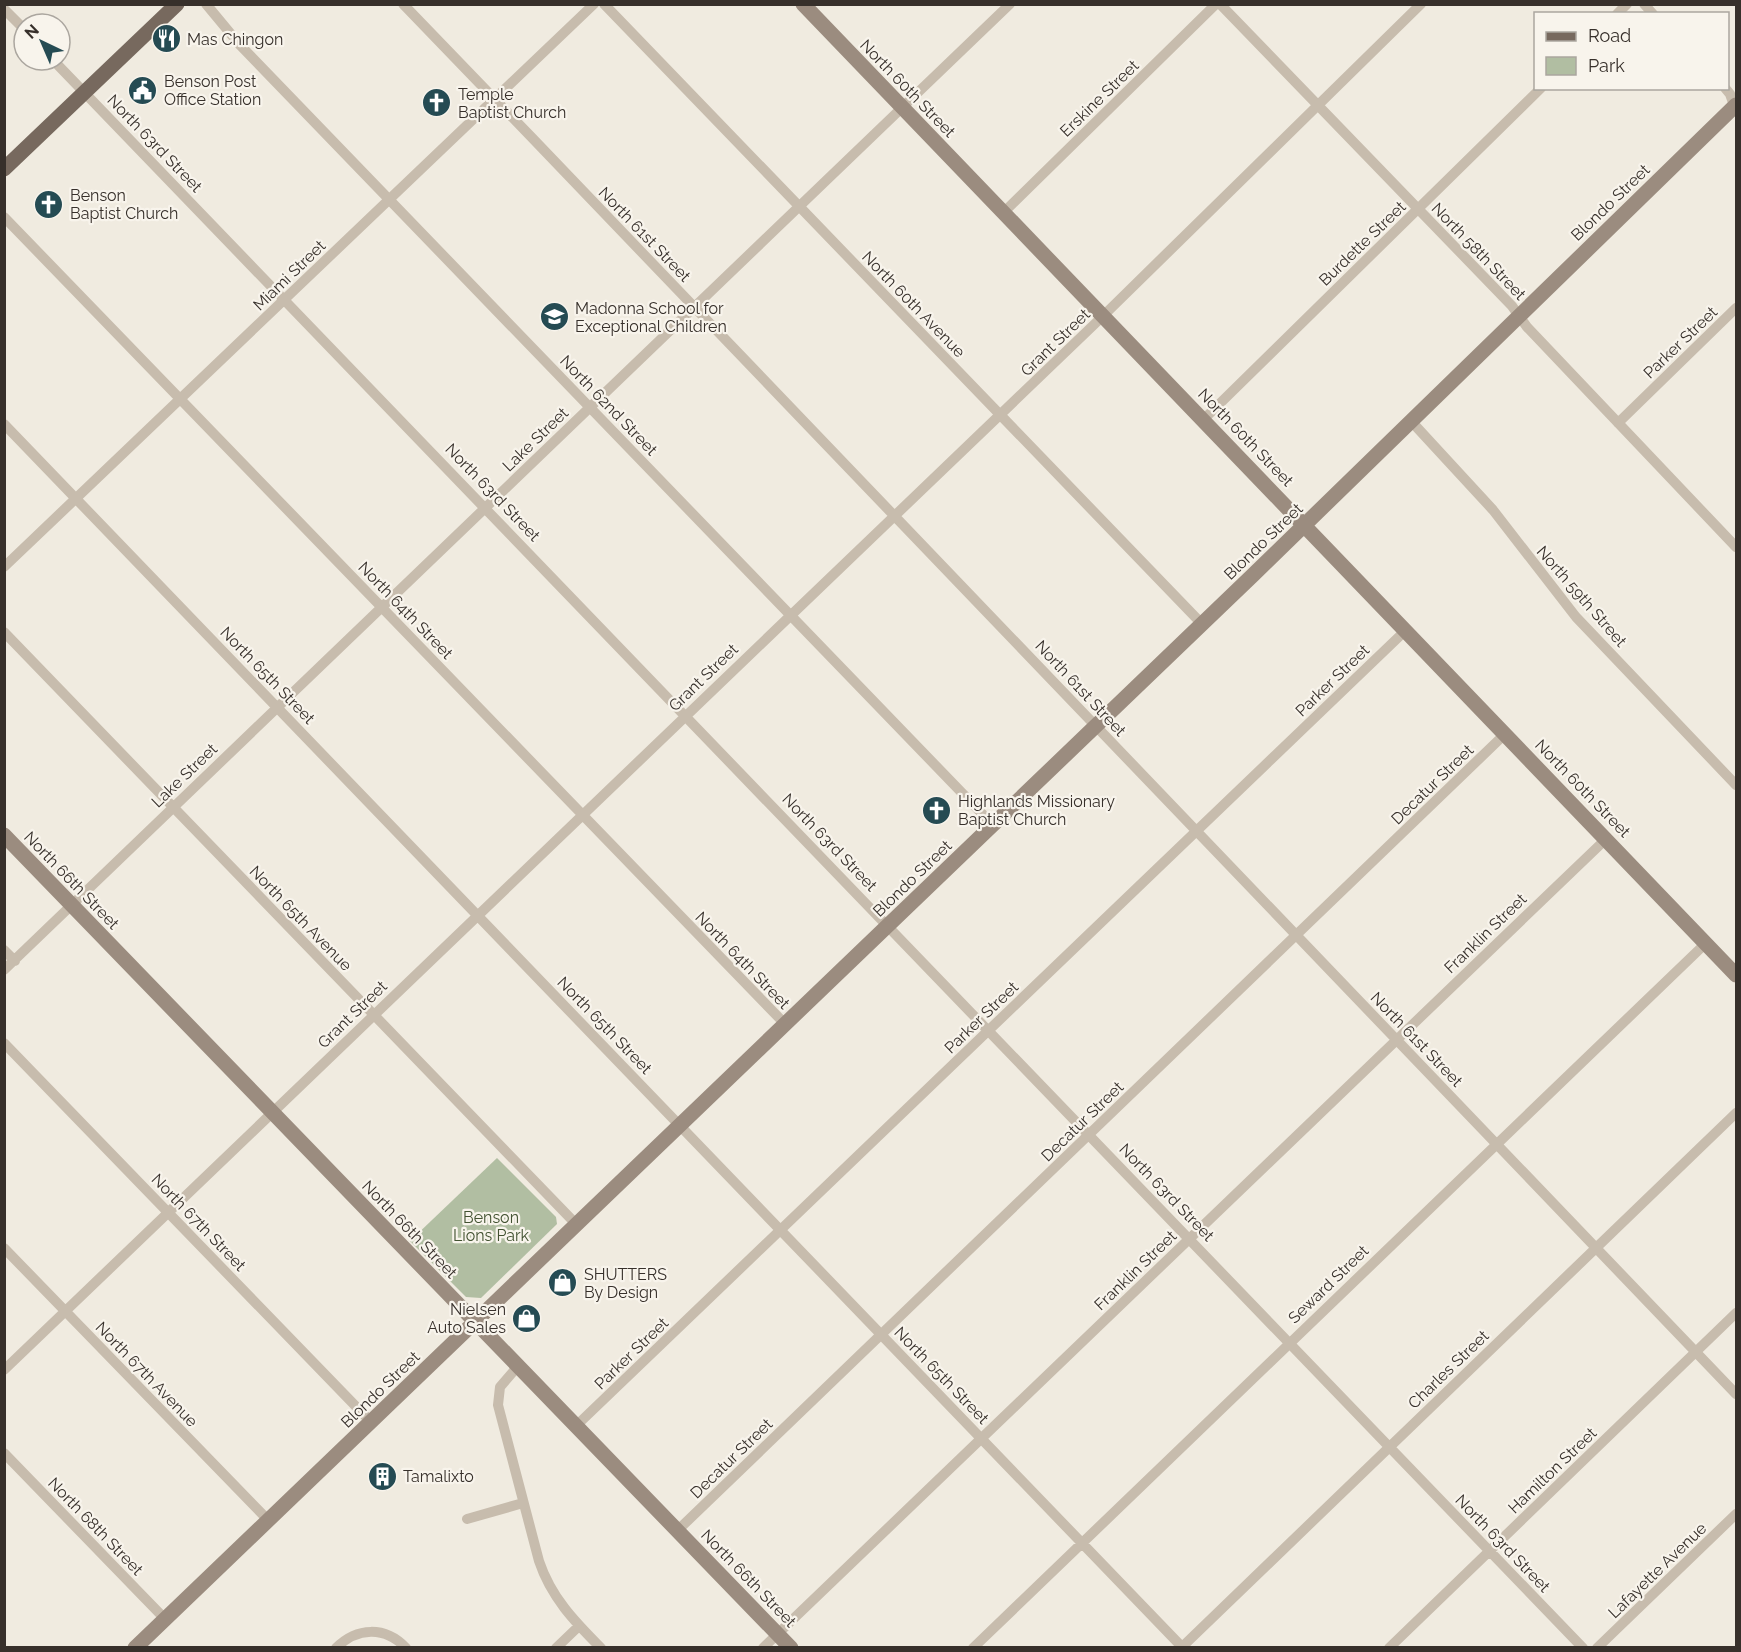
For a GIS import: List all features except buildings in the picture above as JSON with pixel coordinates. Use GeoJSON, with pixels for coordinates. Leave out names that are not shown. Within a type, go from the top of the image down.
{"type":"FeatureCollection","features":[{"type":"Feature","properties":{"kind":"main road"},"geometry":{"type":"LineString","coordinates":[[4,169],[177,4]]}},
{"type":"Feature","properties":{"kind":"street","name":"North 62nd Street"},"geometry":{"type":"LineString","coordinates":[[206,4],[240,45],[993,825]]}},
{"type":"Feature","properties":{"kind":"street","name":"North 61st Street"},"geometry":{"type":"LineString","coordinates":[[402,4],[895,514],[1737,1394]]}},
{"type":"Feature","properties":{"kind":"street","name":"Miami Street"},"geometry":{"type":"LineString","coordinates":[[4,567],[594,4]]}},
{"type":"Feature","properties":{"kind":"street","name":"North 60th Avenue"},"geometry":{"type":"LineString","coordinates":[[604,4],[1202,624]]}},
{"type":"Feature","properties":{"kind":"street","name":"Lake Street"},"geometry":{"type":"LineString","coordinates":[[4,970],[172,806],[903,109],[1010,4]]}},
{"type":"Feature","properties":{"kind":"street","name":"North 58th Street"},"geometry":{"type":"LineString","coordinates":[[1218,4],[1418,209],[1737,547]]}},
{"type":"Feature","properties":{"kind":"street","name":"Erskine Street"},"geometry":{"type":"LineString","coordinates":[[1003,213],[1218,4]]}},
{"type":"Feature","properties":{"kind":"street","name":"Grant Street"},"geometry":{"type":"LineString","coordinates":[[4,1370],[1103,316],[1421,4]]}},
{"type":"Feature","properties":{"kind":"street","name":"North 60th Street"},"geometry":{"type":"LineString","coordinates":[[803,5],[1737,975]]}},
{"type":"Feature","properties":{"kind":"street","name":"North 63rd Street"},"geometry":{"type":"LineString","coordinates":[[66,72],[1583,1647]]}},
{"type":"Feature","properties":{"kind":"street","name":"Burdette Street"},"geometry":{"type":"LineString","coordinates":[[1203,420],[1539,90]]}},
{"type":"Feature","properties":{"kind":"street"},"geometry":{"type":"LineString","coordinates":[[1726,90],[1736,108]]}},
{"type":"Feature","properties":{"kind":"street","name":"Blondo Street"},"geometry":{"type":"LineString","coordinates":[[135,1647],[1306,525],[1736,108]]}},
{"type":"Feature","properties":{"kind":"street","name":"North 64th Street"},"geometry":{"type":"LineString","coordinates":[[4,217],[785,1024]]}},
{"type":"Feature","properties":{"kind":"street","name":"Parker Street"},"geometry":{"type":"LineString","coordinates":[[1618,423],[1737,308]]}},
{"type":"Feature","properties":{"kind":"street","name":"North 59th Street"},"geometry":{"type":"LineString","coordinates":[[1411,421],[1493,510],[1576,617],[1737,785]]}},
{"type":"Feature","properties":{"kind":"street","name":"North 65th Street"},"geometry":{"type":"LineString","coordinates":[[4,424],[681,1124],[1182,1647]]}},
{"type":"Feature","properties":{"kind":"street","name":"Parker Street"},"geometry":{"type":"LineString","coordinates":[[577,1425],[1406,630]]}},
{"type":"Feature","properties":{"kind":"street","name":"North 65th Avenue"},"geometry":{"type":"LineString","coordinates":[[4,633],[576,1224]]}},
{"type":"Feature","properties":{"kind":"street","name":"Decatur Street"},"geometry":{"type":"LineString","coordinates":[[678,1530],[1506,733]]}},
{"type":"Feature","properties":{"kind":"street","name":"North 66th Street"},"geometry":{"type":"LineString","coordinates":[[4,835],[791,1647]]}},
{"type":"Feature","properties":{"kind":"street","name":"Franklin Street"},"geometry":{"type":"LineString","coordinates":[[763,1647],[1606,839]]}},
{"type":"Feature","properties":{"kind":"street","name":"Seward Street"},"geometry":{"type":"LineString","coordinates":[[973,1647],[1706,943]]}},
{"type":"Feature","properties":{"kind":"street"},"geometry":{"type":"LineString","coordinates":[[4,950],[15,960]]}},
{"type":"Feature","properties":{"kind":"street","name":"North 67th Street"},"geometry":{"type":"LineString","coordinates":[[4,1044],[371,1422]]}},
{"type":"Feature","properties":{"kind":"street","name":"Charles Street"},"geometry":{"type":"LineString","coordinates":[[1182,1647],[1737,1113]]}},
{"type":"Feature","properties":{"kind":"street","name":"North 67th Avenue"},"geometry":{"type":"LineString","coordinates":[[4,1248],[268,1521]]}},
{"type":"Feature","properties":{"kind":"street","name":"Hamilton Street"},"geometry":{"type":"LineString","coordinates":[[1389,1647],[1737,1313]]}},
{"type":"Feature","properties":{"kind":"street"},"geometry":{"type":"LineString","coordinates":[[518,1366],[505,1379],[498,1395],[501,1419],[523,1503],[548,1583],[579,1626],[601,1647]]}},
{"type":"Feature","properties":{"kind":"street","name":"North 68th Street"},"geometry":{"type":"LineString","coordinates":[[4,1453],[165,1619]]}},
{"type":"Feature","properties":{"kind":"street"},"geometry":{"type":"LineString","coordinates":[[468,1518],[523,1503]]}},
{"type":"Feature","properties":{"kind":"street","name":"Lafayette Avenue"},"geometry":{"type":"LineString","coordinates":[[1597,1647],[1737,1514]]}},
{"type":"Feature","properties":{"kind":"street"},"geometry":{"type":"LineString","coordinates":[[556,1647],[579,1626]]}},
{"type":"Feature","properties":{"kind":"street"},"geometry":{"type":"LineString","coordinates":[[336,1647],[356,1634],[369,1631],[391,1635],[406,1647]]}},
{"type":"Feature","properties":{"kind":"green space","name":"Benson Lions Park"},"geometry":{"type":"Polygon","coordinates":[[[497,1158],[556,1217],[557,1224],[481,1298],[466,1297],[410,1241],[497,1158]]]}},
{"type":"Feature","properties":{"kind":"place","name":"Mas Chingon"},"geometry":{"type":"Point","coordinates":[166,39]}},
{"type":"Feature","properties":{"kind":"place","name":"Benson Post Office Station"},"geometry":{"type":"Point","coordinates":[143,90]}},
{"type":"Feature","properties":{"kind":"place","name":"Temple Baptist Church"},"geometry":{"type":"Point","coordinates":[437,103]}},
{"type":"Feature","properties":{"kind":"place","name":"Benson Baptist Church"},"geometry":{"type":"Point","coordinates":[49,204]}},
{"type":"Feature","properties":{"kind":"place","name":"Madonna School for Exceptional Children"},"geometry":{"type":"Point","coordinates":[554,317]}},
{"type":"Feature","properties":{"kind":"place","name":"Highlands Missionary Baptist Church"},"geometry":{"type":"Point","coordinates":[937,810]}},
{"type":"Feature","properties":{"kind":"place","name":"SHUTTERS By Design"},"geometry":{"type":"Point","coordinates":[563,1283]}},
{"type":"Feature","properties":{"kind":"place","name":"Nielsen Auto Sales"},"geometry":{"type":"Point","coordinates":[527,1318]}},
{"type":"Feature","properties":{"kind":"place","name":"Tamalixto"},"geometry":{"type":"Point","coordinates":[382,1476]}}]}
